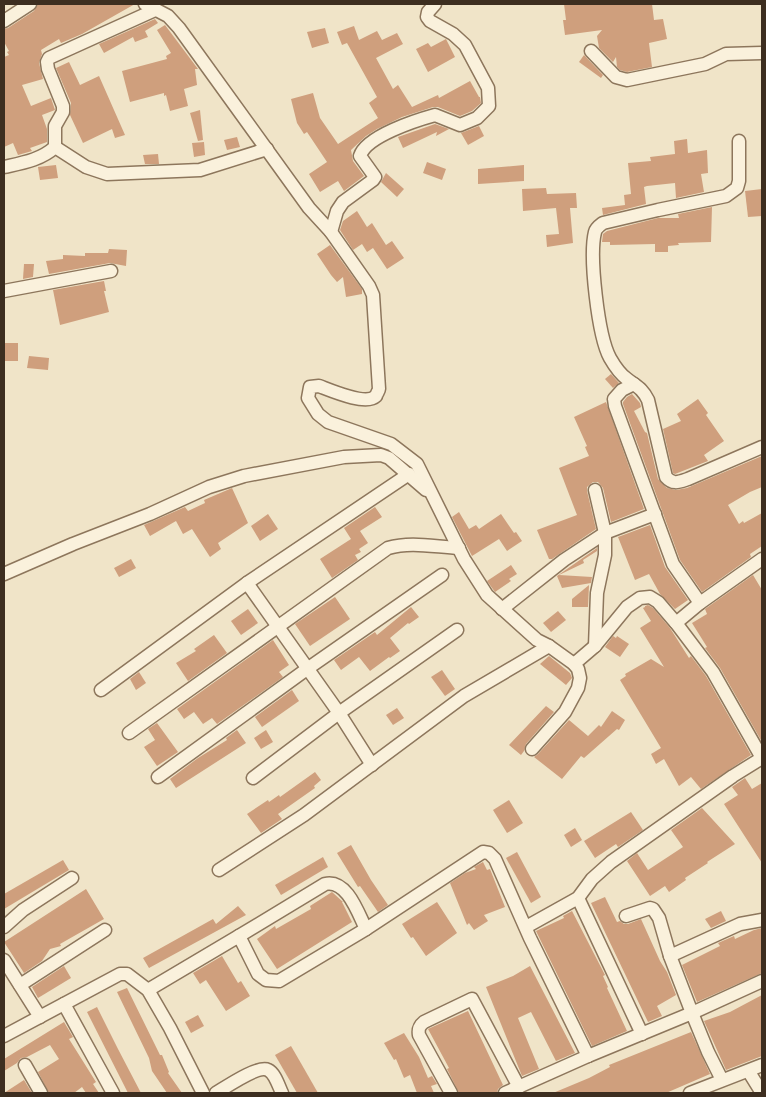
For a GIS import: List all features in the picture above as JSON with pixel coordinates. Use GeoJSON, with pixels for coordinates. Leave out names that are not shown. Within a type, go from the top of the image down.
{"type":"FeatureCollection","features":[{"type":"Feature","properties":{"kind":"street"},"geometry":{"type":"LineString","coordinates":[[4,20],[30,4]]}},
{"type":"Feature","properties":{"kind":"street"},"geometry":{"type":"LineString","coordinates":[[331,232],[337,210],[343,202],[373,180],[375,176],[360,156],[366,146],[399,127],[435,114],[460,125],[476,118],[489,106],[488,88],[465,45],[453,34],[427,18],[428,12],[435,4]]}},
{"type":"Feature","properties":{"kind":"street"},"geometry":{"type":"LineString","coordinates":[[4,167],[48,154],[55,147],[55,126],[63,112],[63,106],[47,62],[56,54],[101,36],[150,7],[168,16],[179,28],[308,208],[331,232],[374,295],[379,389],[376,396],[371,399],[354,398],[314,386],[310,388],[308,398],[318,414],[328,422],[391,444],[417,464],[464,559],[487,595],[537,640],[549,646],[578,669],[580,678],[578,688],[565,712],[532,749]]}},
{"type":"Feature","properties":{"kind":"street"},"geometry":{"type":"LineString","coordinates":[[591,52],[616,78],[627,80],[705,64],[726,54],[762,53]]}},
{"type":"Feature","properties":{"kind":"street"},"geometry":{"type":"LineString","coordinates":[[739,141],[739,181],[737,188],[733,192],[726,196],[658,210],[598,226],[595,231],[593,252],[595,280],[602,333],[609,356],[625,378],[642,389],[648,400],[666,477],[673,483],[688,479],[762,447]]}},
{"type":"Feature","properties":{"kind":"street"},"geometry":{"type":"LineString","coordinates":[[55,147],[86,167],[107,174],[200,170],[267,149]]}},
{"type":"Feature","properties":{"kind":"street"},"geometry":{"type":"LineString","coordinates":[[4,291],[111,271]]}},
{"type":"Feature","properties":{"kind":"street"},"geometry":{"type":"LineString","coordinates":[[634,384],[617,395],[614,399],[615,406],[655,514],[661,536],[673,564],[700,603]]}},
{"type":"Feature","properties":{"kind":"street"},"geometry":{"type":"LineString","coordinates":[[4,574],[73,544],[150,514],[208,487],[244,476],[344,457],[381,455],[389,458],[431,495]]}},
{"type":"Feature","properties":{"kind":"street"},"geometry":{"type":"LineString","coordinates":[[101,690],[247,583],[409,474]]}},
{"type":"Feature","properties":{"kind":"street"},"geometry":{"type":"LineString","coordinates":[[595,490],[605,533],[605,555],[597,594],[595,646]]}},
{"type":"Feature","properties":{"kind":"street"},"geometry":{"type":"LineString","coordinates":[[502,609],[564,560],[605,533],[655,514]]}},
{"type":"Feature","properties":{"kind":"street"},"geometry":{"type":"LineString","coordinates":[[129,733],[388,548],[412,544],[459,548]]}},
{"type":"Feature","properties":{"kind":"street"},"geometry":{"type":"LineString","coordinates":[[676,623],[700,603],[762,559]]}},
{"type":"Feature","properties":{"kind":"street"},"geometry":{"type":"LineString","coordinates":[[158,777],[307,669],[442,575]]}},
{"type":"Feature","properties":{"kind":"street"},"geometry":{"type":"LineString","coordinates":[[247,583],[339,713],[372,765]]}},
{"type":"Feature","properties":{"kind":"street"},"geometry":{"type":"LineString","coordinates":[[526,927],[578,898],[592,879],[611,862],[718,786],[762,758],[713,672],[676,623],[658,602],[650,597],[640,598],[627,607],[595,646],[574,664]]}},
{"type":"Feature","properties":{"kind":"street"},"geometry":{"type":"LineString","coordinates":[[253,778],[339,713],[457,630]]}},
{"type":"Feature","properties":{"kind":"street"},"geometry":{"type":"LineString","coordinates":[[219,870],[304,814],[464,696],[549,646]]}},
{"type":"Feature","properties":{"kind":"street"},"geometry":{"type":"LineString","coordinates":[[239,936],[258,974],[271,982],[279,981],[366,929],[484,852],[489,853],[495,859],[530,938],[588,1056]]}},
{"type":"Feature","properties":{"kind":"street"},"geometry":{"type":"LineString","coordinates":[[4,927],[23,910],[72,878]]}},
{"type":"Feature","properties":{"kind":"street"},"geometry":{"type":"LineString","coordinates":[[148,990],[325,884],[332,882],[348,894],[366,929]]}},
{"type":"Feature","properties":{"kind":"street"},"geometry":{"type":"LineString","coordinates":[[578,898],[642,1034]]}},
{"type":"Feature","properties":{"kind":"street"},"geometry":{"type":"LineString","coordinates":[[626,916],[650,908],[653,909],[658,918],[670,956],[692,1013],[722,1080]]}},
{"type":"Feature","properties":{"kind":"street"},"geometry":{"type":"LineString","coordinates":[[670,956],[740,924],[762,920]]}},
{"type":"Feature","properties":{"kind":"street"},"geometry":{"type":"LineString","coordinates":[[20,985],[105,930]]}},
{"type":"Feature","properties":{"kind":"street"},"geometry":{"type":"LineString","coordinates":[[4,960],[40,1017]]}},
{"type":"Feature","properties":{"kind":"street"},"geometry":{"type":"LineString","coordinates":[[4,1036],[120,974],[127,974],[148,990],[170,1028],[203,1093]]}},
{"type":"Feature","properties":{"kind":"street"},"geometry":{"type":"LineString","coordinates":[[505,1093],[762,981]]}},
{"type":"Feature","properties":{"kind":"street"},"geometry":{"type":"LineString","coordinates":[[451,1093],[418,1030],[424,1022],[472,999],[519,1087]]}},
{"type":"Feature","properties":{"kind":"street"},"geometry":{"type":"LineString","coordinates":[[64,1004],[113,1093]]}},
{"type":"Feature","properties":{"kind":"street"},"geometry":{"type":"LineString","coordinates":[[25,1065],[41,1093]]}},
{"type":"Feature","properties":{"kind":"street"},"geometry":{"type":"LineString","coordinates":[[690,1093],[722,1080],[749,1072],[762,1065]]}},
{"type":"Feature","properties":{"kind":"street"},"geometry":{"type":"LineString","coordinates":[[216,1093],[257,1070],[266,1069],[271,1072],[282,1093]]}},
{"type":"Feature","properties":{"kind":"street"},"geometry":{"type":"LineString","coordinates":[[749,1072],[762,1093]]}},
{"type":"Feature","properties":{"kind":"building"},"geometry":{"type":"Polygon","coordinates":[[[38,4],[135,4],[82,34],[61,43],[59,39],[41,50],[42,54],[39,63],[43,79],[22,85],[31,106],[51,98],[55,110],[42,115],[47,129],[47,142],[30,148],[32,151],[18,155],[13,143],[4,147],[4,57],[9,55],[7,52],[9,51],[4,42],[4,29],[34,11],[38,4]]]}},
{"type":"Feature","properties":{"kind":"building"},"geometry":{"type":"Polygon","coordinates":[[[564,4],[652,4],[654,20],[663,19],[667,39],[649,43],[652,67],[627,72],[620,70],[617,67],[616,57],[613,62],[599,48],[597,36],[602,30],[565,35],[563,20],[566,20],[564,4]]]}},
{"type":"Feature","properties":{"kind":"building"},"geometry":{"type":"Polygon","coordinates":[[[155,19],[158,23],[145,31],[148,37],[135,42],[133,37],[104,53],[99,44],[155,19]]]}},
{"type":"Feature","properties":{"kind":"building"},"geometry":{"type":"Polygon","coordinates":[[[165,25],[198,69],[195,69],[197,85],[184,89],[188,106],[170,111],[164,93],[130,102],[122,71],[167,59],[166,56],[171,53],[157,30],[165,25]]]}},
{"type":"Feature","properties":{"kind":"building"},"geometry":{"type":"Polygon","coordinates":[[[354,26],[359,40],[377,31],[382,40],[397,33],[403,44],[376,58],[393,89],[398,85],[412,107],[438,95],[439,98],[470,81],[480,97],[481,103],[472,111],[460,116],[438,107],[433,107],[402,117],[377,129],[351,150],[353,161],[364,176],[344,191],[338,181],[320,192],[309,174],[327,162],[307,132],[304,134],[297,123],[291,99],[313,93],[320,118],[338,144],[378,118],[369,103],[377,97],[347,43],[342,45],[337,32],[354,26]]]}},
{"type":"Feature","properties":{"kind":"building"},"geometry":{"type":"Polygon","coordinates":[[[325,28],[329,43],[312,48],[307,32],[325,28]]]}},
{"type":"Feature","properties":{"kind":"building"},"geometry":{"type":"Polygon","coordinates":[[[446,39],[455,57],[428,72],[416,49],[428,43],[431,47],[446,39]]]}},
{"type":"Feature","properties":{"kind":"building"},"geometry":{"type":"Polygon","coordinates":[[[584,55],[603,75],[601,78],[579,62],[584,55]]]}},
{"type":"Feature","properties":{"kind":"building"},"geometry":{"type":"Polygon","coordinates":[[[69,62],[80,85],[99,76],[125,135],[115,138],[112,129],[83,143],[70,115],[71,103],[56,68],[69,62]]]}},
{"type":"Feature","properties":{"kind":"building"},"geometry":{"type":"Polygon","coordinates":[[[200,110],[203,140],[198,141],[190,113],[200,110]]]}},
{"type":"Feature","properties":{"kind":"building"},"geometry":{"type":"Polygon","coordinates":[[[435,124],[449,129],[436,136],[437,132],[403,148],[398,137],[435,124]]]}},
{"type":"Feature","properties":{"kind":"building"},"geometry":{"type":"Polygon","coordinates":[[[479,126],[484,136],[468,145],[461,133],[479,126]]]}},
{"type":"Feature","properties":{"kind":"building"},"geometry":{"type":"Polygon","coordinates":[[[237,137],[240,147],[227,150],[224,140],[237,137]]]}},
{"type":"Feature","properties":{"kind":"building"},"geometry":{"type":"Polygon","coordinates":[[[687,139],[688,153],[707,150],[708,173],[701,174],[704,192],[676,198],[675,183],[647,186],[644,187],[646,204],[603,215],[602,208],[625,205],[624,195],[631,194],[628,163],[651,161],[650,157],[675,154],[674,141],[687,139]]]}},
{"type":"Feature","properties":{"kind":"building"},"geometry":{"type":"Polygon","coordinates":[[[204,142],[205,155],[194,157],[192,143],[204,142]]]}},
{"type":"Feature","properties":{"kind":"building"},"geometry":{"type":"Polygon","coordinates":[[[158,154],[159,164],[145,164],[143,155],[158,154]]]}},
{"type":"Feature","properties":{"kind":"building"},"geometry":{"type":"Polygon","coordinates":[[[427,162],[446,169],[442,180],[423,173],[427,162]]]}},
{"type":"Feature","properties":{"kind":"building"},"geometry":{"type":"Polygon","coordinates":[[[56,165],[58,178],[40,180],[38,167],[56,165]]]}},
{"type":"Feature","properties":{"kind":"building"},"geometry":{"type":"Polygon","coordinates":[[[524,165],[524,181],[478,184],[478,169],[524,165]]]}},
{"type":"Feature","properties":{"kind":"building"},"geometry":{"type":"Polygon","coordinates":[[[386,173],[404,189],[397,197],[381,182],[386,173]]]}},
{"type":"Feature","properties":{"kind":"building"},"geometry":{"type":"Polygon","coordinates":[[[546,188],[547,194],[576,193],[577,208],[570,208],[573,243],[547,247],[546,235],[559,234],[556,208],[523,211],[522,189],[546,188]]]}},
{"type":"Feature","properties":{"kind":"building"},"geometry":{"type":"Polygon","coordinates":[[[762,189],[762,216],[748,217],[745,191],[762,189]]]}},
{"type":"Feature","properties":{"kind":"building"},"geometry":{"type":"Polygon","coordinates":[[[712,207],[711,242],[678,243],[679,245],[668,246],[668,252],[655,252],[655,244],[610,245],[610,242],[602,242],[603,234],[607,231],[658,218],[679,218],[678,214],[712,207]]]}},
{"type":"Feature","properties":{"kind":"building"},"geometry":{"type":"Polygon","coordinates":[[[357,211],[367,227],[372,223],[386,245],[392,241],[404,258],[387,269],[373,248],[367,252],[362,244],[353,250],[340,230],[343,221],[357,211]]]}},
{"type":"Feature","properties":{"kind":"building"},"geometry":{"type":"Polygon","coordinates":[[[330,245],[362,289],[362,294],[346,297],[343,277],[337,282],[317,254],[330,245]]]}},
{"type":"Feature","properties":{"kind":"building"},"geometry":{"type":"Polygon","coordinates":[[[109,249],[127,250],[126,266],[110,263],[49,274],[46,261],[63,259],[63,255],[85,256],[85,253],[108,253],[109,249]]]}},
{"type":"Feature","properties":{"kind":"building"},"geometry":{"type":"Polygon","coordinates":[[[24,264],[34,264],[33,277],[23,279],[24,264]]]}},
{"type":"Feature","properties":{"kind":"building"},"geometry":{"type":"Polygon","coordinates":[[[104,281],[106,291],[104,291],[109,312],[60,325],[53,290],[104,281]]]}},
{"type":"Feature","properties":{"kind":"building"},"geometry":{"type":"Polygon","coordinates":[[[4,343],[18,343],[18,361],[4,361],[4,343]]]}},
{"type":"Feature","properties":{"kind":"building"},"geometry":{"type":"Polygon","coordinates":[[[29,356],[49,358],[48,370],[27,368],[29,356]]]}},
{"type":"Feature","properties":{"kind":"building"},"geometry":{"type":"Polygon","coordinates":[[[611,374],[619,383],[613,388],[605,379],[611,374]]]}},
{"type":"Feature","properties":{"kind":"building"},"geometry":{"type":"Polygon","coordinates":[[[632,394],[640,403],[641,407],[634,411],[647,433],[658,479],[667,488],[676,490],[687,488],[762,456],[762,487],[728,505],[739,524],[762,513],[762,546],[750,554],[751,557],[702,592],[680,560],[623,404],[627,397],[632,394]]]}},
{"type":"Feature","properties":{"kind":"building"},"geometry":{"type":"Polygon","coordinates":[[[698,399],[708,413],[706,415],[724,441],[704,455],[708,461],[675,474],[673,473],[663,429],[681,421],[677,414],[698,399]]]}},
{"type":"Feature","properties":{"kind":"building"},"geometry":{"type":"Polygon","coordinates":[[[606,402],[644,509],[611,522],[603,488],[598,482],[593,482],[587,487],[587,491],[596,529],[552,559],[549,559],[537,530],[577,515],[559,468],[589,456],[585,447],[587,446],[574,417],[606,402]]]}},
{"type":"Feature","properties":{"kind":"building"},"geometry":{"type":"Polygon","coordinates":[[[232,488],[248,523],[218,543],[221,549],[210,557],[192,529],[183,534],[176,521],[150,536],[144,525],[185,507],[188,511],[205,503],[204,500],[232,488]]]}},
{"type":"Feature","properties":{"kind":"building"},"geometry":{"type":"Polygon","coordinates":[[[375,507],[382,517],[360,531],[368,543],[359,549],[361,552],[355,555],[358,560],[332,578],[320,559],[351,539],[344,528],[375,507]]]}},
{"type":"Feature","properties":{"kind":"building"},"geometry":{"type":"Polygon","coordinates":[[[459,512],[469,529],[476,525],[479,529],[501,514],[522,541],[507,551],[499,539],[472,556],[452,517],[459,512]]]}},
{"type":"Feature","properties":{"kind":"building"},"geometry":{"type":"Polygon","coordinates":[[[268,514],[278,529],[260,541],[251,526],[268,514]]]}},
{"type":"Feature","properties":{"kind":"building"},"geometry":{"type":"Polygon","coordinates":[[[650,525],[665,567],[688,600],[675,609],[660,594],[649,574],[635,580],[618,537],[650,525]]]}},
{"type":"Feature","properties":{"kind":"building"},"geometry":{"type":"Polygon","coordinates":[[[597,548],[597,551],[583,560],[584,563],[559,575],[592,577],[591,583],[562,588],[557,576],[597,548]]]}},
{"type":"Feature","properties":{"kind":"building"},"geometry":{"type":"Polygon","coordinates":[[[131,559],[136,568],[119,577],[114,568],[131,559]]]}},
{"type":"Feature","properties":{"kind":"building"},"geometry":{"type":"Polygon","coordinates":[[[511,565],[517,574],[509,579],[511,581],[495,592],[487,581],[511,565]]]}},
{"type":"Feature","properties":{"kind":"building"},"geometry":{"type":"Polygon","coordinates":[[[753,575],[762,590],[762,742],[692,623],[707,614],[705,609],[753,575]]]}},
{"type":"Feature","properties":{"kind":"building"},"geometry":{"type":"Polygon","coordinates":[[[589,585],[588,607],[572,607],[572,599],[589,585]]]}},
{"type":"Feature","properties":{"kind":"building"},"geometry":{"type":"Polygon","coordinates":[[[335,597],[350,619],[310,646],[295,624],[335,597]]]}},
{"type":"Feature","properties":{"kind":"building"},"geometry":{"type":"Polygon","coordinates":[[[648,605],[653,608],[670,628],[689,658],[691,656],[706,676],[751,755],[701,789],[691,777],[679,786],[664,759],[656,764],[651,754],[661,748],[620,680],[626,676],[625,674],[651,659],[664,667],[640,628],[651,621],[643,608],[648,605]]]}},
{"type":"Feature","properties":{"kind":"building"},"geometry":{"type":"Polygon","coordinates":[[[411,607],[419,617],[408,623],[390,638],[400,651],[370,671],[359,657],[341,670],[334,660],[375,632],[377,635],[411,607]]]}},
{"type":"Feature","properties":{"kind":"building"},"geometry":{"type":"Polygon","coordinates":[[[248,609],[258,623],[241,635],[231,621],[248,609]]]}},
{"type":"Feature","properties":{"kind":"building"},"geometry":{"type":"Polygon","coordinates":[[[558,611],[566,620],[551,632],[543,623],[558,611]]]}},
{"type":"Feature","properties":{"kind":"building"},"geometry":{"type":"Polygon","coordinates":[[[214,635],[227,653],[188,681],[176,663],[196,651],[194,649],[214,635]]]}},
{"type":"Feature","properties":{"kind":"building"},"geometry":{"type":"Polygon","coordinates":[[[613,636],[616,638],[617,636],[629,644],[620,657],[605,647],[613,636]]]}},
{"type":"Feature","properties":{"kind":"building"},"geometry":{"type":"Polygon","coordinates":[[[273,640],[289,665],[279,672],[283,677],[217,724],[212,718],[203,724],[194,712],[184,719],[177,709],[273,640]]]}},
{"type":"Feature","properties":{"kind":"building"},"geometry":{"type":"Polygon","coordinates":[[[549,656],[570,673],[572,678],[566,685],[540,664],[549,656]]]}},
{"type":"Feature","properties":{"kind":"building"},"geometry":{"type":"Polygon","coordinates":[[[442,670],[455,689],[445,696],[431,677],[442,670]]]}},
{"type":"Feature","properties":{"kind":"building"},"geometry":{"type":"Polygon","coordinates":[[[139,672],[146,683],[136,690],[130,679],[139,672]]]}},
{"type":"Feature","properties":{"kind":"building"},"geometry":{"type":"Polygon","coordinates":[[[292,690],[299,701],[262,727],[255,717],[292,690]]]}},
{"type":"Feature","properties":{"kind":"building"},"geometry":{"type":"Polygon","coordinates":[[[546,706],[554,712],[526,744],[521,755],[509,745],[546,706]]]}},
{"type":"Feature","properties":{"kind":"building"},"geometry":{"type":"Polygon","coordinates":[[[397,708],[404,718],[393,725],[386,715],[397,708]]]}},
{"type":"Feature","properties":{"kind":"building"},"geometry":{"type":"Polygon","coordinates":[[[612,711],[625,720],[619,730],[617,729],[584,758],[581,756],[562,779],[534,757],[569,720],[588,736],[599,725],[601,727],[612,711]]]}},
{"type":"Feature","properties":{"kind":"building"},"geometry":{"type":"Polygon","coordinates":[[[157,723],[178,752],[157,766],[144,747],[155,740],[148,729],[157,723]]]}},
{"type":"Feature","properties":{"kind":"building"},"geometry":{"type":"Polygon","coordinates":[[[237,730],[246,743],[176,788],[170,779],[198,758],[227,740],[226,738],[237,730]]]}},
{"type":"Feature","properties":{"kind":"building"},"geometry":{"type":"Polygon","coordinates":[[[266,730],[273,742],[261,749],[254,738],[266,730]]]}},
{"type":"Feature","properties":{"kind":"building"},"geometry":{"type":"Polygon","coordinates":[[[315,772],[321,780],[314,786],[315,788],[278,814],[282,819],[261,833],[247,814],[268,800],[269,802],[279,795],[280,797],[315,772]]]}},
{"type":"Feature","properties":{"kind":"building"},"geometry":{"type":"Polygon","coordinates":[[[745,778],[752,789],[762,783],[762,863],[724,804],[738,795],[732,787],[745,778]]]}},
{"type":"Feature","properties":{"kind":"building"},"geometry":{"type":"Polygon","coordinates":[[[509,800],[523,823],[507,833],[493,810],[509,800]]]}},
{"type":"Feature","properties":{"kind":"building"},"geometry":{"type":"Polygon","coordinates":[[[702,808],[735,844],[685,878],[686,880],[669,892],[665,886],[650,896],[627,861],[637,853],[648,870],[683,847],[671,830],[702,808]]]}},
{"type":"Feature","properties":{"kind":"building"},"geometry":{"type":"Polygon","coordinates":[[[631,812],[643,830],[618,847],[616,844],[595,858],[584,841],[631,812]]]}},
{"type":"Feature","properties":{"kind":"building"},"geometry":{"type":"Polygon","coordinates":[[[575,828],[582,840],[571,847],[564,835],[575,828]]]}},
{"type":"Feature","properties":{"kind":"building"},"geometry":{"type":"Polygon","coordinates":[[[351,845],[388,905],[378,912],[360,886],[358,887],[337,853],[351,845]]]}},
{"type":"Feature","properties":{"kind":"building"},"geometry":{"type":"Polygon","coordinates":[[[517,852],[541,897],[531,903],[506,858],[517,852]]]}},
{"type":"Feature","properties":{"kind":"building"},"geometry":{"type":"Polygon","coordinates":[[[323,857],[328,867],[281,895],[275,885],[323,857]]]}},
{"type":"Feature","properties":{"kind":"building"},"geometry":{"type":"Polygon","coordinates":[[[63,860],[69,870],[4,909],[4,894],[63,860]]]}},
{"type":"Feature","properties":{"kind":"building"},"geometry":{"type":"Polygon","coordinates":[[[483,862],[487,870],[490,869],[505,907],[484,915],[488,921],[474,930],[469,923],[467,925],[450,883],[465,873],[476,869],[474,867],[483,862]]]}},
{"type":"Feature","properties":{"kind":"building"},"geometry":{"type":"Polygon","coordinates":[[[86,889],[104,919],[60,944],[61,946],[50,949],[42,961],[24,973],[4,942],[86,889]]]}},
{"type":"Feature","properties":{"kind":"building"},"geometry":{"type":"Polygon","coordinates":[[[332,892],[343,902],[352,922],[277,969],[257,939],[275,926],[276,929],[311,909],[310,906],[332,892]]]}},
{"type":"Feature","properties":{"kind":"building"},"geometry":{"type":"Polygon","coordinates":[[[605,897],[617,922],[620,921],[628,924],[641,919],[676,995],[657,1006],[662,1016],[648,1022],[591,903],[605,897]]]}},
{"type":"Feature","properties":{"kind":"building"},"geometry":{"type":"Polygon","coordinates":[[[437,902],[457,933],[426,956],[402,924],[437,902]]]}},
{"type":"Feature","properties":{"kind":"building"},"geometry":{"type":"Polygon","coordinates":[[[238,906],[246,915],[149,968],[143,958],[213,919],[216,924],[238,906]]]}},
{"type":"Feature","properties":{"kind":"building"},"geometry":{"type":"Polygon","coordinates":[[[572,911],[605,975],[603,976],[607,988],[627,1031],[592,1046],[536,931],[564,918],[563,916],[572,911]]]}},
{"type":"Feature","properties":{"kind":"building"},"geometry":{"type":"Polygon","coordinates":[[[721,911],[726,921],[711,928],[705,919],[721,911]]]}},
{"type":"Feature","properties":{"kind":"building"},"geometry":{"type":"Polygon","coordinates":[[[762,928],[762,973],[697,1002],[682,965],[720,946],[718,943],[734,936],[735,939],[762,928]]]}},
{"type":"Feature","properties":{"kind":"building"},"geometry":{"type":"Polygon","coordinates":[[[222,956],[238,983],[241,981],[250,996],[226,1011],[206,980],[200,984],[193,973],[222,956]]]}},
{"type":"Feature","properties":{"kind":"building"},"geometry":{"type":"Polygon","coordinates":[[[64,966],[71,978],[38,998],[32,987],[64,966]]]}},
{"type":"Feature","properties":{"kind":"building"},"geometry":{"type":"Polygon","coordinates":[[[530,966],[575,1053],[556,1061],[531,1012],[518,1018],[539,1069],[522,1076],[486,987],[513,976],[530,966]]]}},
{"type":"Feature","properties":{"kind":"building"},"geometry":{"type":"Polygon","coordinates":[[[127,988],[160,1055],[162,1055],[168,1073],[182,1093],[167,1093],[152,1071],[149,1058],[117,992],[127,988]]]}},
{"type":"Feature","properties":{"kind":"building"},"geometry":{"type":"Polygon","coordinates":[[[762,995],[762,1056],[726,1070],[704,1021],[730,1012],[762,995]]]}},
{"type":"Feature","properties":{"kind":"building"},"geometry":{"type":"Polygon","coordinates":[[[97,1007],[141,1093],[128,1093],[87,1012],[97,1007]]]}},
{"type":"Feature","properties":{"kind":"building"},"geometry":{"type":"Polygon","coordinates":[[[468,1011],[503,1085],[498,1089],[497,1093],[459,1093],[447,1069],[449,1068],[428,1029],[468,1011]]]}},
{"type":"Feature","properties":{"kind":"building"},"geometry":{"type":"Polygon","coordinates":[[[198,1015],[204,1026],[191,1033],[185,1022],[198,1015]]]}},
{"type":"Feature","properties":{"kind":"building"},"geometry":{"type":"Polygon","coordinates":[[[64,1022],[73,1037],[69,1039],[96,1082],[93,1084],[99,1093],[86,1093],[82,1087],[74,1093],[49,1093],[38,1072],[59,1059],[50,1045],[27,1057],[21,1058],[17,1063],[4,1071],[4,1059],[64,1022]]]}},
{"type":"Feature","properties":{"kind":"building"},"geometry":{"type":"Polygon","coordinates":[[[691,1032],[710,1074],[666,1093],[553,1093],[589,1078],[610,1067],[609,1065],[691,1032]]]}},
{"type":"Feature","properties":{"kind":"building"},"geometry":{"type":"Polygon","coordinates":[[[404,1033],[419,1057],[428,1078],[432,1076],[437,1084],[431,1086],[434,1093],[417,1093],[410,1075],[404,1078],[396,1059],[394,1060],[384,1043],[404,1033]]]}},
{"type":"Feature","properties":{"kind":"building"},"geometry":{"type":"Polygon","coordinates":[[[291,1046],[318,1093],[297,1093],[275,1055],[291,1046]]]}},
{"type":"Feature","properties":{"kind":"building"},"geometry":{"type":"Polygon","coordinates":[[[24,1080],[32,1093],[4,1093],[24,1080]]]}}]}
